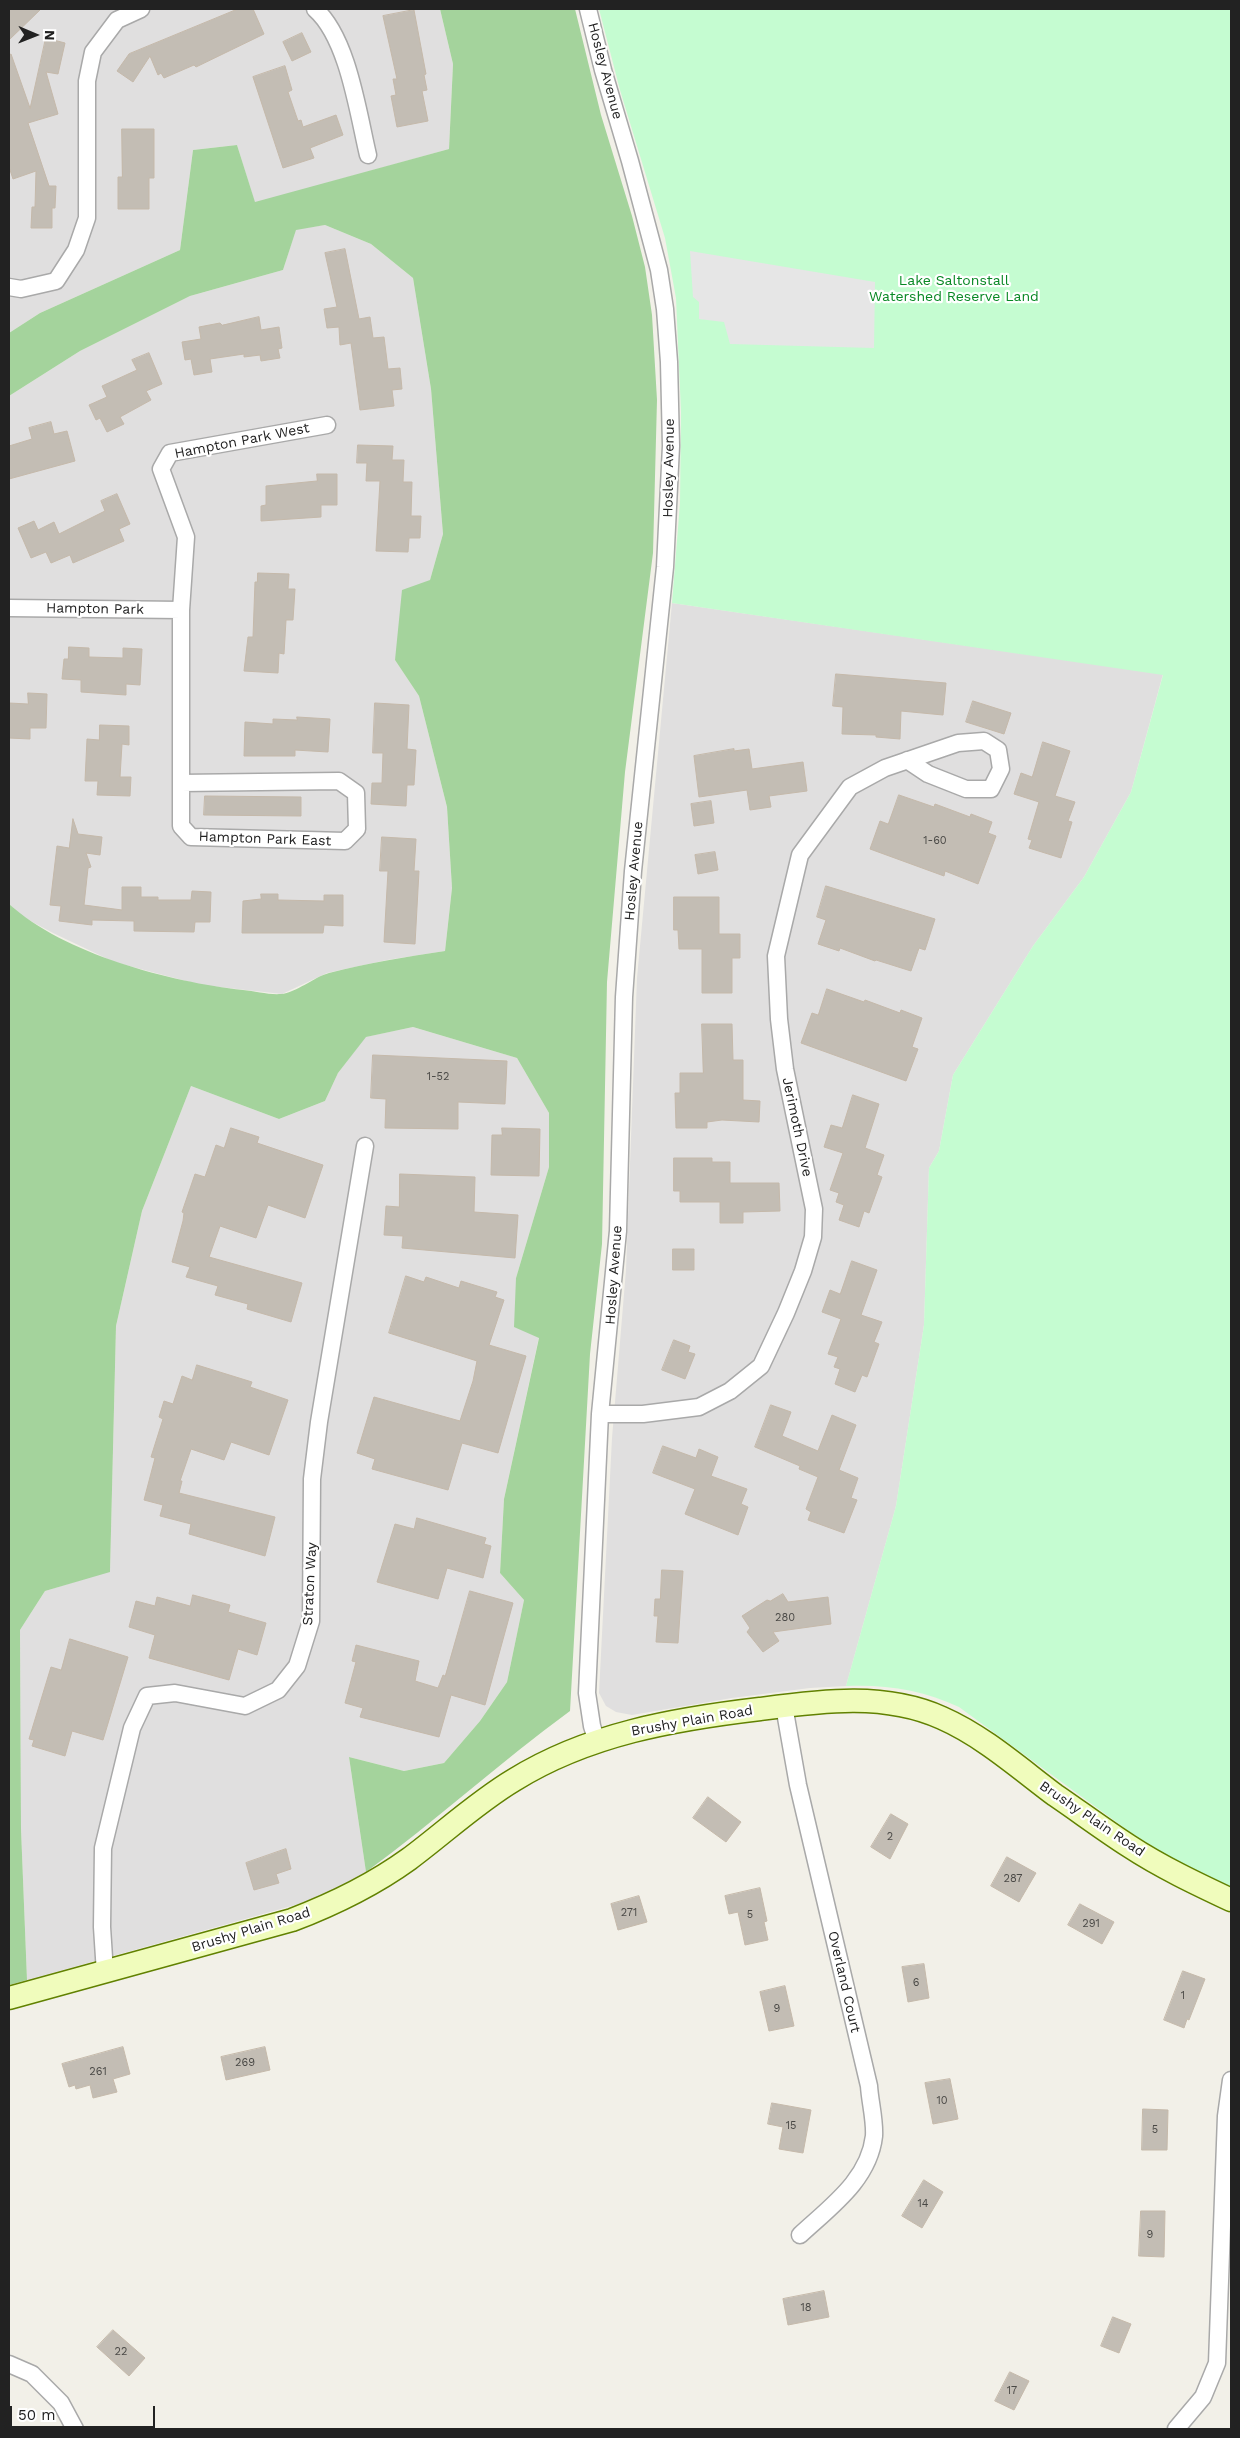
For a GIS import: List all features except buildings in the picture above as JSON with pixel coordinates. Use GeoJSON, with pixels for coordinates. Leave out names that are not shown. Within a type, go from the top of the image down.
{"type":"FeatureCollection","features":[{"type":"Feature","properties":{"kind":"main road","name":"Brushy Plain Road"},"geometry":{"type":"LineString","coordinates":[[9,1998],[292,1920],[349,1896],[407,1860],[512,1781],[544,1763],[597,1742],[666,1723],[784,1706],[866,1701],[897,1704],[930,1713],[972,1734],[1130,1847],[1231,1900]]}},
{"type":"Feature","properties":{"kind":"street"},"geometry":{"type":"LineString","coordinates":[[9,286],[20,289],[56,281],[76,250],[87,218],[87,81],[93,52],[117,20],[141,9]]}},
{"type":"Feature","properties":{"kind":"street"},"geometry":{"type":"LineString","coordinates":[[315,9],[322,15],[344,56],[368,155]]}},
{"type":"Feature","properties":{"kind":"street","name":"Hosley Avenue"},"geometry":{"type":"LineString","coordinates":[[588,9],[602,70],[648,225],[659,270],[665,309],[669,362],[671,446],[665,568],[630,910],[624,997],[618,1230],[600,1414],[587,1693],[589,1711],[597,1742]]}},
{"type":"Feature","properties":{"kind":"street","name":"Hampton Park West"},"geometry":{"type":"LineString","coordinates":[[181,610],[186,536],[161,469],[170,453],[326,425]]}},
{"type":"Feature","properties":{"kind":"street","name":"Hampton Park"},"geometry":{"type":"LineString","coordinates":[[9,608],[181,610]]}},
{"type":"Feature","properties":{"kind":"street","name":"Hampton Park East"},"geometry":{"type":"LineString","coordinates":[[181,610],[181,783],[181,826],[191,837],[345,841],[357,829],[356,793],[339,781],[181,783]]}},
{"type":"Feature","properties":{"kind":"street","name":"Jerimoth Drive"},"geometry":{"type":"LineString","coordinates":[[600,1414],[643,1414],[699,1407],[730,1392],[761,1366],[786,1313],[803,1271],[813,1237],[814,1209],[785,1069],[779,1019],[776,956],[786,907],[800,855],[850,787],[884,768],[907,760],[958,743],[984,741],[998,750],[1001,769],[991,789],[966,789],[928,774],[907,760]]}},
{"type":"Feature","properties":{"kind":"street","name":"Straton Way"},"geometry":{"type":"LineString","coordinates":[[105,1972],[102,1927],[103,1848],[132,1728],[147,1696],[175,1693],[245,1706],[278,1690],[297,1666],[311,1621],[312,1479],[319,1422],[365,1146]]}},
{"type":"Feature","properties":{"kind":"street","name":"Overland Court"},"geometry":{"type":"LineString","coordinates":[[784,1706],[798,1785],[869,2086],[874,2135],[866,2167],[846,2193],[800,2235]]}},
{"type":"Feature","properties":{"kind":"street"},"geometry":{"type":"LineString","coordinates":[[1176,2429],[1203,2397],[1217,2363],[1226,2116],[1231,2080]]}},
{"type":"Feature","properties":{"kind":"street"},"geometry":{"type":"LineString","coordinates":[[9,2364],[32,2374],[61,2403],[75,2429]]}},
{"type":"Feature","properties":{"kind":"shaded area"},"geometry":{"type":"Polygon","coordinates":[[[9,9],[440,9],[453,64],[449,149],[255,203],[237,145],[193,150],[180,250],[40,313],[9,333],[9,9]]]}},
{"type":"Feature","properties":{"kind":"shaded area"},"geometry":{"type":"Polygon","coordinates":[[[325,225],[371,244],[413,278],[431,389],[443,534],[430,580],[395,660],[419,696],[447,807],[452,888],[445,951],[387,960],[327,973],[282,994],[201,985],[114,962],[23,917],[9,904],[9,396],[80,351],[190,296],[283,270],[296,229],[325,225]]]}},
{"type":"Feature","properties":{"kind":"shaded area"},"geometry":{"type":"Polygon","coordinates":[[[690,251],[875,282],[874,348],[730,344],[724,322],[699,319],[699,302],[693,297],[690,251]]]}},
{"type":"Feature","properties":{"kind":"shaded area"},"geometry":{"type":"Polygon","coordinates":[[[672,603],[1163,674],[1131,792],[1084,877],[1033,946],[953,1075],[939,1151],[929,1168],[924,1325],[896,1506],[846,1686],[810,1688],[732,1698],[632,1715],[616,1712],[606,1706],[599,1693],[612,1438],[626,1270],[637,978],[672,603]]]}},
{"type":"Feature","properties":{"kind":"shaded area"},"geometry":{"type":"Polygon","coordinates":[[[413,1027],[517,1058],[549,1113],[549,1167],[516,1278],[539,1337],[504,1499],[500,1573],[524,1600],[507,1682],[480,1721],[444,1763],[404,1771],[349,1757],[366,1872],[320,1898],[27,1980],[21,1829],[20,1630],[45,1591],[110,1571],[116,1326],[142,1211],[191,1086],[279,1119],[325,1101],[338,1073],[365,1037],[413,1027]]]}},
{"type":"Feature","properties":{"kind":"green space"},"geometry":{"type":"Polygon","coordinates":[[[440,9],[575,9],[601,115],[632,216],[645,267],[652,315],[657,400],[653,553],[625,772],[607,982],[602,1244],[590,1354],[570,1711],[518,1750],[366,1872],[349,1757],[404,1771],[444,1763],[480,1721],[507,1682],[524,1600],[500,1573],[504,1499],[539,1338],[514,1327],[516,1278],[549,1167],[549,1113],[517,1058],[413,1027],[366,1037],[338,1073],[325,1101],[279,1119],[191,1086],[142,1211],[116,1326],[110,1572],[45,1591],[20,1630],[21,1829],[27,1980],[9,1985],[9,904],[32,922],[59,937],[119,963],[214,986],[281,994],[293,991],[329,973],[372,963],[445,951],[452,888],[447,807],[419,696],[395,660],[402,590],[430,580],[443,534],[431,389],[413,278],[371,244],[325,225],[296,230],[283,270],[190,296],[80,351],[9,396],[9,333],[40,313],[180,250],[193,150],[237,145],[255,202],[449,149],[453,64],[440,9]]]}},
{"type":"Feature","properties":{"kind":"green space","name":"Lake Saltonstall Watershed Reserve Land"},"geometry":{"type":"Polygon","coordinates":[[[599,9],[1231,9],[1231,1887],[1168,1856],[1130,1832],[959,1707],[932,1696],[904,1689],[846,1686],[896,1506],[924,1325],[929,1168],[939,1151],[953,1075],[1033,946],[1084,877],[1131,792],[1163,675],[672,603],[680,503],[681,412],[676,298],[665,238],[620,90],[599,9]]]}}]}
